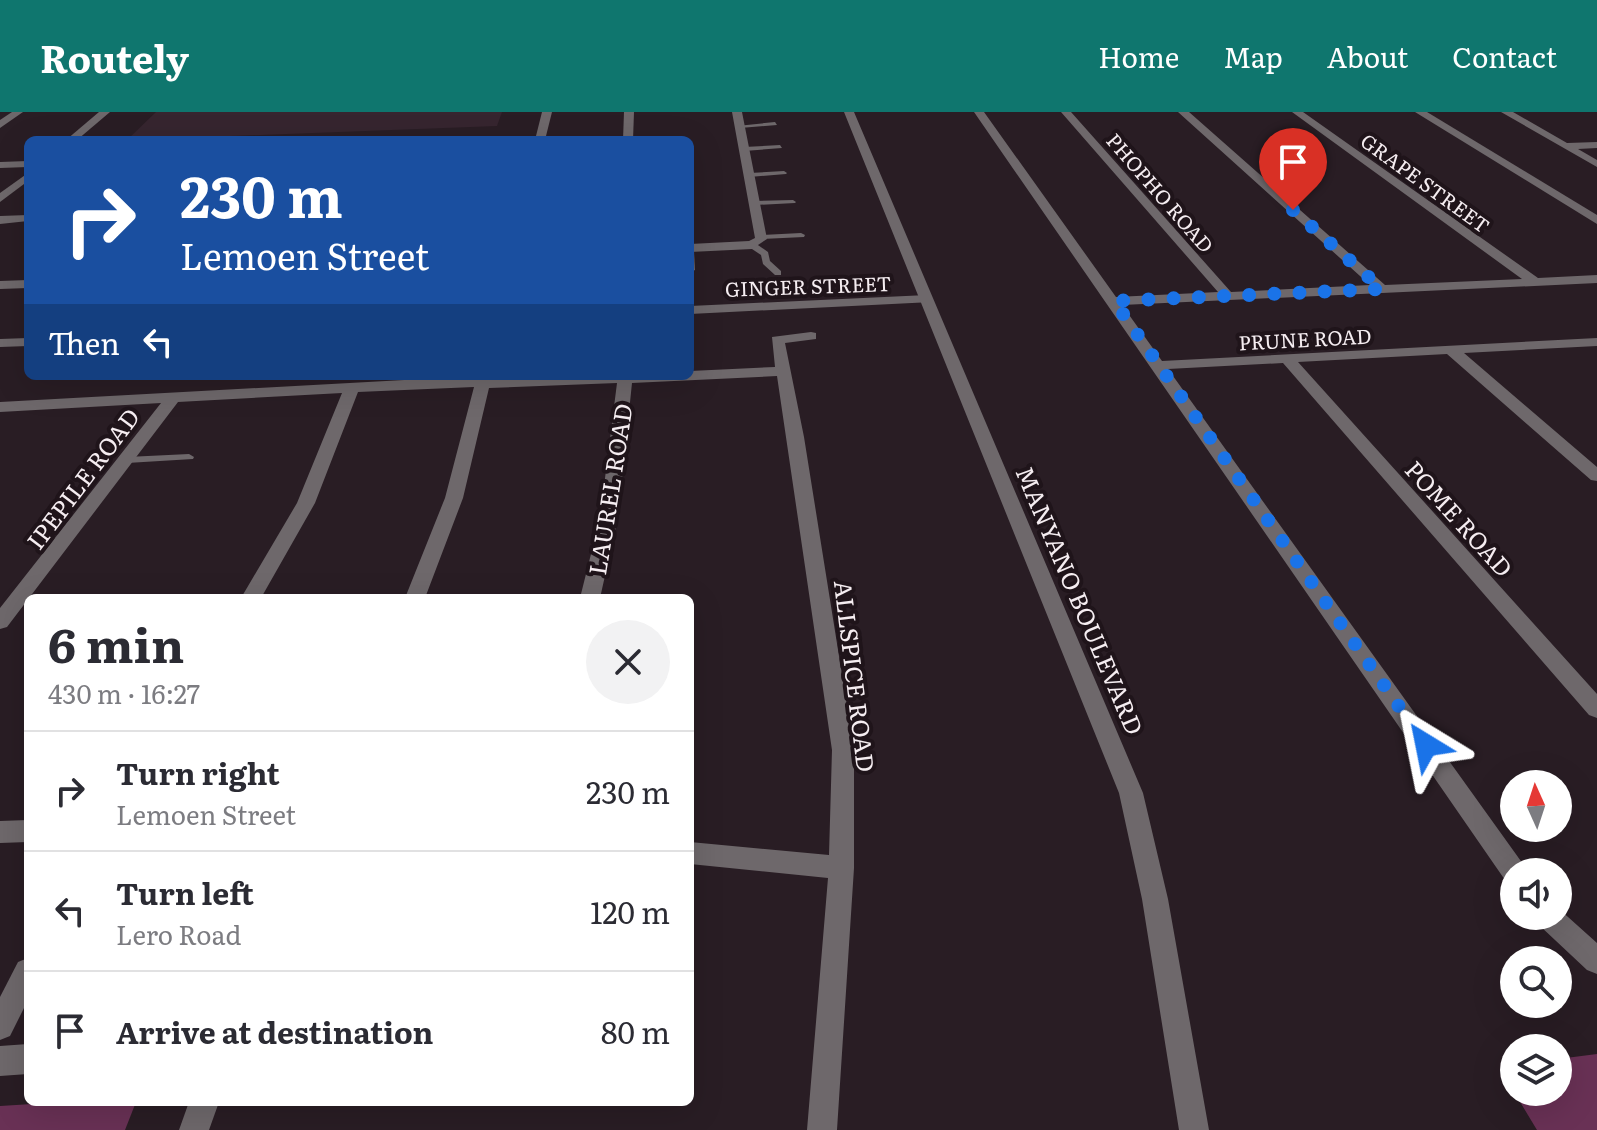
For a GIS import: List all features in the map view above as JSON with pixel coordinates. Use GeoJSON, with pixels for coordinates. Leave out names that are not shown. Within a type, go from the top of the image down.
{"type":"FeatureCollection","features":[{"type":"Feature","properties":{"kind":"street"},"geometry":{"type":"LineString","coordinates":[[0,125],[18,112]]}},
{"type":"Feature","properties":{"kind":"street"},"geometry":{"type":"LineString","coordinates":[[76,136],[105,112]]}},
{"type":"Feature","properties":{"kind":"street"},"geometry":{"type":"LineString","coordinates":[[541,136],[547,112]]}},
{"type":"Feature","properties":{"kind":"street"},"geometry":{"type":"LineString","coordinates":[[628,136],[629,112]]}},
{"type":"Feature","properties":{"kind":"street"},"geometry":{"type":"LineString","coordinates":[[694,249],[757,241],[755,203],[737,112]]}},
{"type":"Feature","properties":{"kind":"street","name":"MANYANO BOULEVARD"},"geometry":{"type":"LineString","coordinates":[[849,112],[1131,793],[1152,884],[1194,1130]]}},
{"type":"Feature","properties":{"kind":"street"},"geometry":{"type":"LineString","coordinates":[[979,112],[1161,365],[1504,858]]}},
{"type":"Feature","properties":{"kind":"street","name":"PHOPHO ROAD"},"geometry":{"type":"LineString","coordinates":[[1066,112],[1228,296]]}},
{"type":"Feature","properties":{"kind":"street"},"geometry":{"type":"LineString","coordinates":[[1183,112],[1382,289]]}},
{"type":"Feature","properties":{"kind":"street","name":"GRAPE STREET"},"geometry":{"type":"LineString","coordinates":[[1297,112],[1535,282]]}},
{"type":"Feature","properties":{"kind":"street"},"geometry":{"type":"LineString","coordinates":[[1420,112],[1597,220]]}},
{"type":"Feature","properties":{"kind":"street"},"geometry":{"type":"LineString","coordinates":[[1506,112],[1597,164]]}},
{"type":"Feature","properties":{"kind":"street"},"geometry":{"type":"LineString","coordinates":[[1564,146],[1597,145]]}},
{"type":"Feature","properties":{"kind":"street"},"geometry":{"type":"LineString","coordinates":[[0,165],[24,164]]}},
{"type":"Feature","properties":{"kind":"street"},"geometry":{"type":"LineString","coordinates":[[0,199],[24,179]]}},
{"type":"Feature","properties":{"kind":"street"},"geometry":{"type":"LineString","coordinates":[[0,220],[24,218]]}},
{"type":"Feature","properties":{"kind":"street"},"geometry":{"type":"LineString","coordinates":[[1114,301],[1597,279]]}},
{"type":"Feature","properties":{"kind":"street"},"geometry":{"type":"LineString","coordinates":[[0,285],[24,284]]}},
{"type":"Feature","properties":{"kind":"street","name":"GINGER STREET"},"geometry":{"type":"LineString","coordinates":[[694,310],[927,299]]}},
{"type":"Feature","properties":{"kind":"street","name":"ALLSPICE ROAD"},"geometry":{"type":"LineString","coordinates":[[811,336],[777,340],[796,437],[839,712],[844,787],[822,1130]]}},
{"type":"Feature","properties":{"kind":"street"},"geometry":{"type":"LineString","coordinates":[[0,343],[24,342]]}},
{"type":"Feature","properties":{"kind":"street","name":"PRUNE ROAD"},"geometry":{"type":"LineString","coordinates":[[1161,365],[1597,342]]}},
{"type":"Feature","properties":{"kind":"street"},"geometry":{"type":"LineString","coordinates":[[1451,350],[1597,476]]}},
{"type":"Feature","properties":{"kind":"street","name":"POME ROAD"},"geometry":{"type":"LineString","coordinates":[[1287,359],[1597,709]]}},
{"type":"Feature","properties":{"kind":"street"},"geometry":{"type":"LineString","coordinates":[[694,375],[782,371]]}},
{"type":"Feature","properties":{"kind":"street"},"geometry":{"type":"LineString","coordinates":[[0,407],[483,380],[454,498],[417,594]]}},
{"type":"Feature","properties":{"kind":"street","name":"LAUREL ROAD"},"geometry":{"type":"LineString","coordinates":[[591,594],[609,518],[625,380]]}},
{"type":"Feature","properties":{"kind":"street"},"geometry":{"type":"LineString","coordinates":[[253,594],[306,503],[352,388]]}},
{"type":"Feature","properties":{"kind":"street","name":"IPEPILE ROAD"},"geometry":{"type":"LineString","coordinates":[[29,594],[172,399]]}},
{"type":"Feature","properties":{"kind":"street","name":"IPEPILE ROAD"},"geometry":{"type":"LineString","coordinates":[[0,622],[21,605]]}},
{"type":"Feature","properties":{"kind":"street"},"geometry":{"type":"LineString","coordinates":[[0,832],[24,831]]}},
{"type":"Feature","properties":{"kind":"street"},"geometry":{"type":"LineString","coordinates":[[694,853],[841,868]]}},
{"type":"Feature","properties":{"kind":"street"},"geometry":{"type":"LineString","coordinates":[[1563,930],[1597,961]]}},
{"type":"Feature","properties":{"kind":"street"},"geometry":{"type":"LineString","coordinates":[[0,1026],[24,979]]}},
{"type":"Feature","properties":{"kind":"street"},"geometry":{"type":"LineString","coordinates":[[0,1061],[24,1059]]}},
{"type":"Feature","properties":{"kind":"street"},"geometry":{"type":"LineString","coordinates":[[194,1130],[203,1106]]}},
{"type":"Feature","properties":{"kind":"lane"},"geometry":{"type":"LineString","coordinates":[[740,126],[775,124]]}},
{"type":"Feature","properties":{"kind":"lane"},"geometry":{"type":"LineString","coordinates":[[744,149],[780,147]]}},
{"type":"Feature","properties":{"kind":"lane"},"geometry":{"type":"LineString","coordinates":[[749,175],[784,173]]}},
{"type":"Feature","properties":{"kind":"lane"},"geometry":{"type":"LineString","coordinates":[[755,203],[793,202]]}},
{"type":"Feature","properties":{"kind":"lane"},"geometry":{"type":"LineString","coordinates":[[778,273],[766,262],[757,241],[801,235]]}},
{"type":"Feature","properties":{"kind":"lane"},"geometry":{"type":"LineString","coordinates":[[127,460],[189,457]]}},
{"type":"Feature","properties":{"kind":"shaded area"},"geometry":{"type":"Polygon","coordinates":[[[156,112],[502,112],[497,126],[233,136],[131,136],[156,112]]]}},
{"type":"Feature","properties":{"kind":"shaded area"},"geometry":{"type":"Polygon","coordinates":[[[1597,1054],[1597,1130],[1537,1130],[1522,1106],[1572,1106],[1572,1057],[1597,1054]]]}},
{"type":"Feature","properties":{"kind":"shaded area"},"geometry":{"type":"Polygon","coordinates":[[[0,1106],[134,1106],[125,1130],[0,1130],[0,1106]]]}},
{"type":"Feature","properties":{"kind":"route"},"geometry":{"type":"LineString","coordinates":[[1293,210],[1382,289],[1114,301],[1426,745]]}}]}
